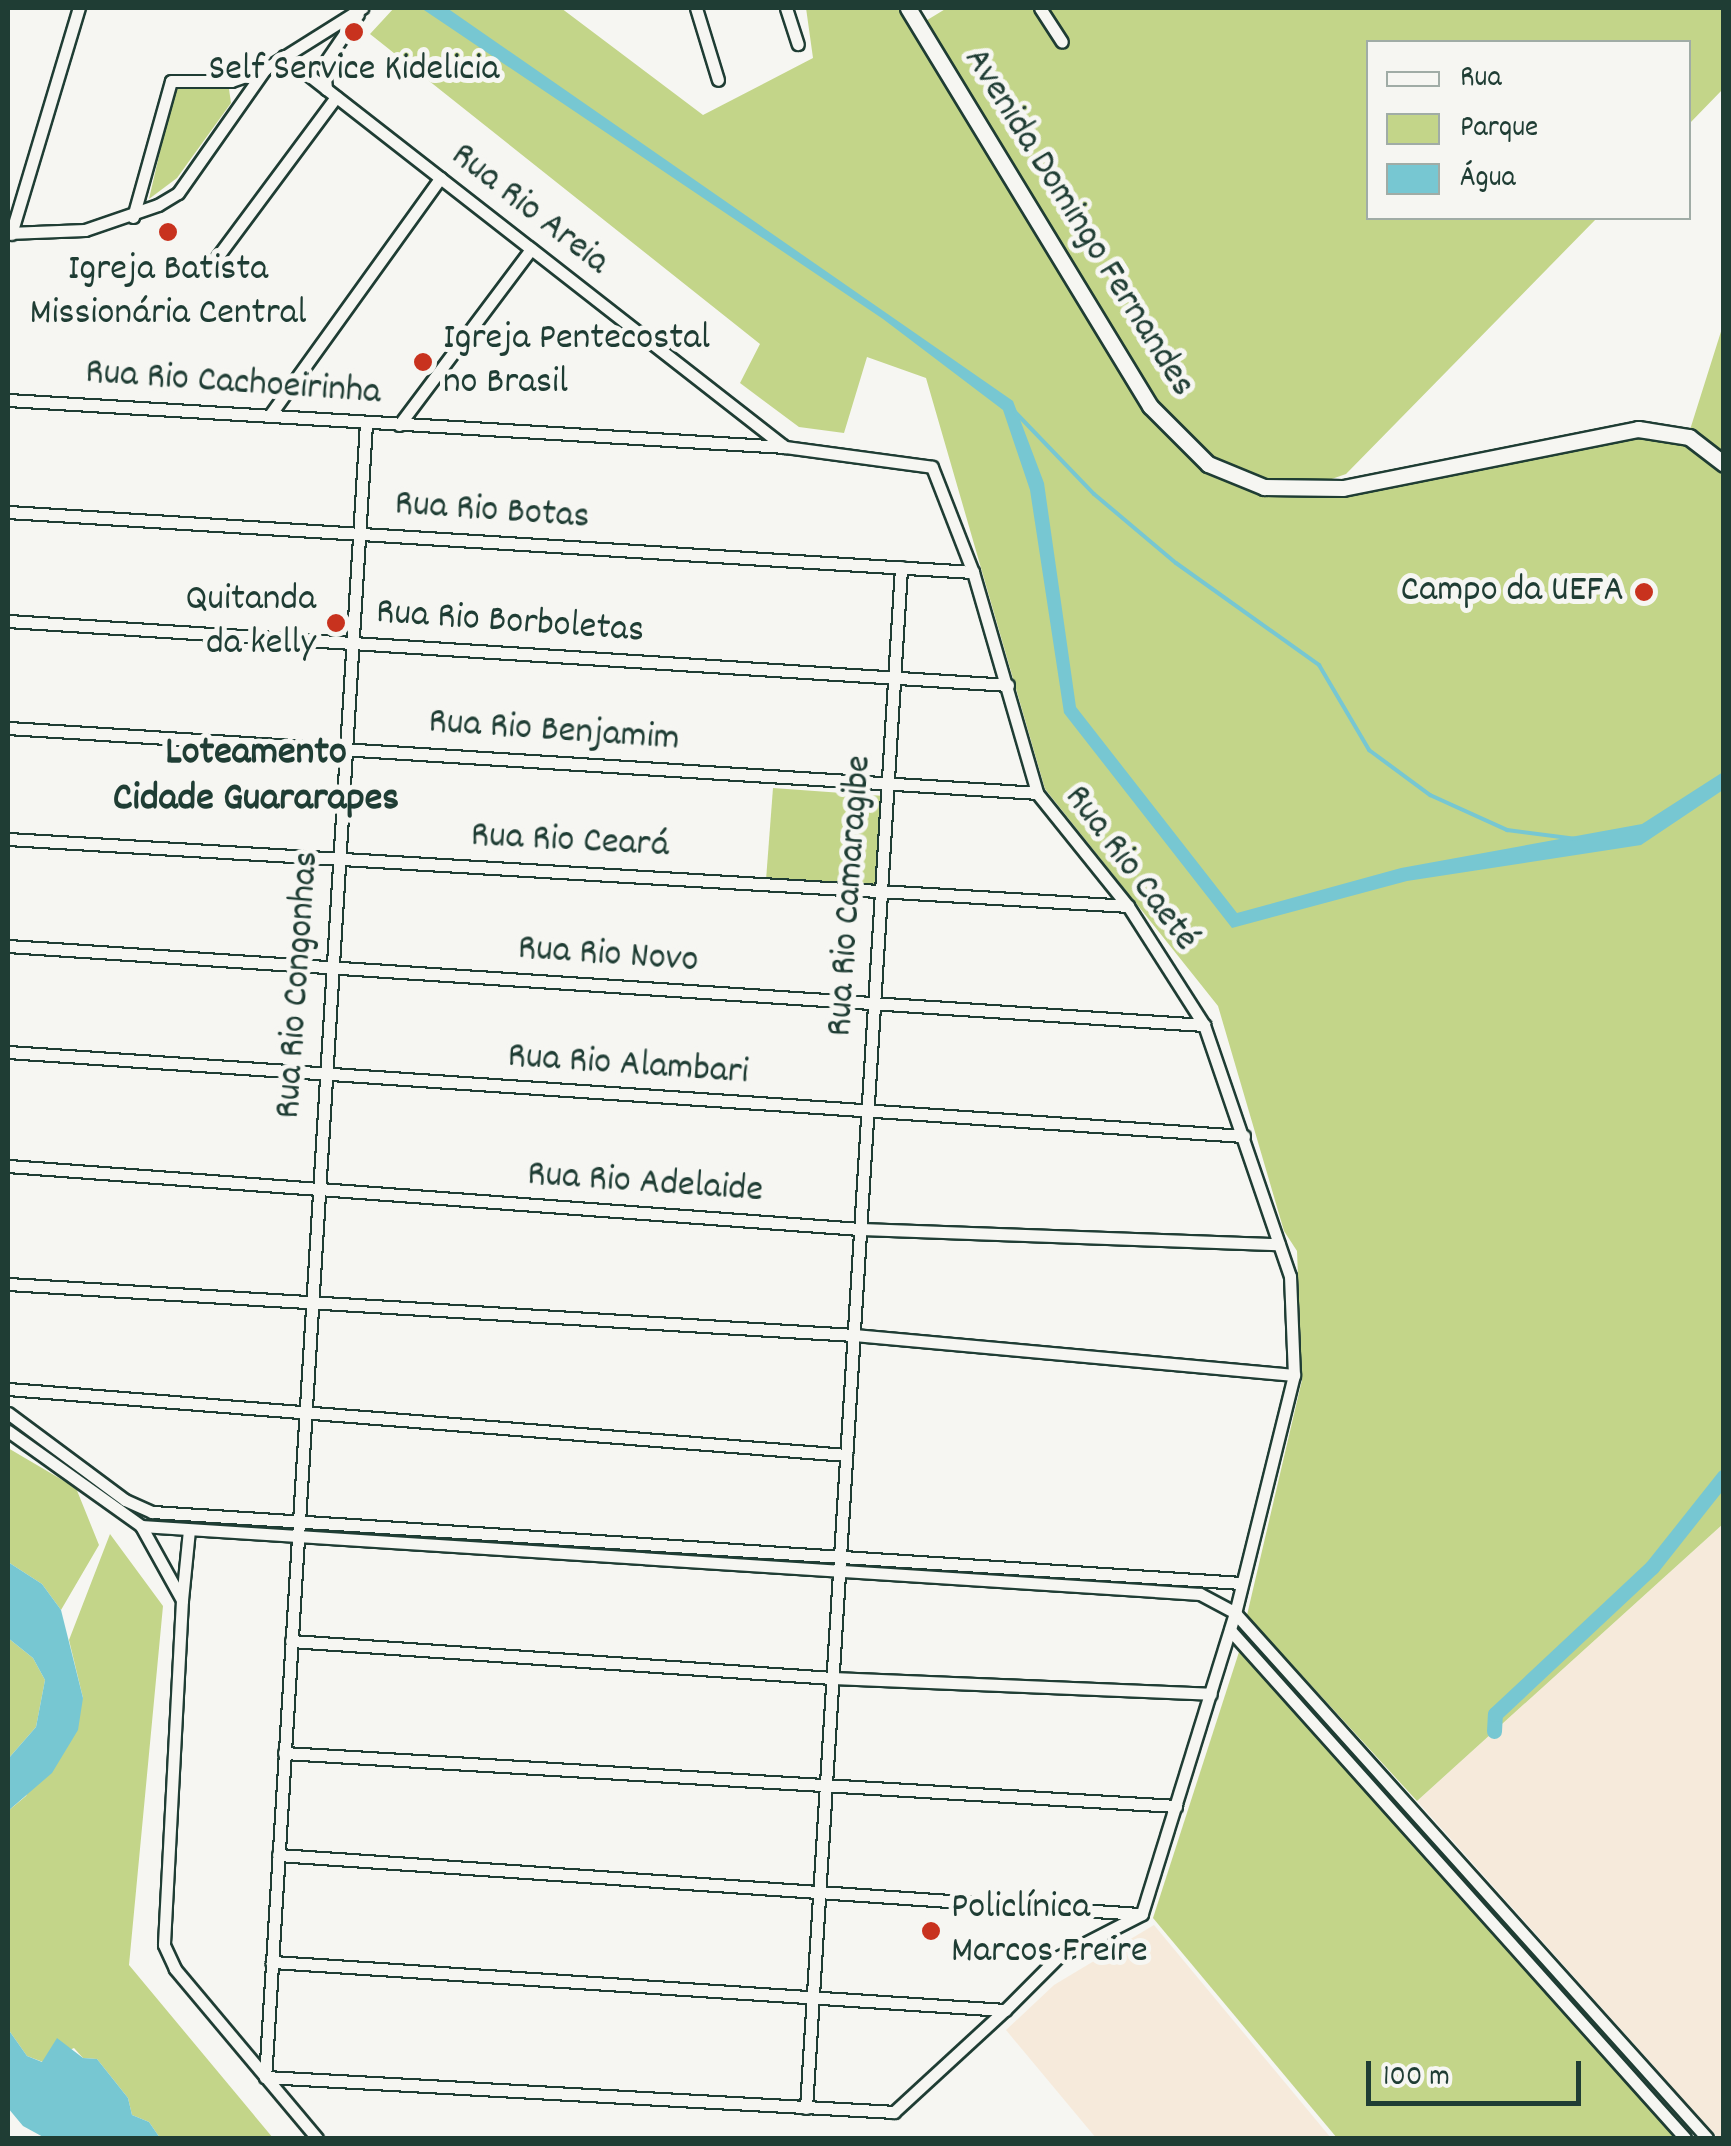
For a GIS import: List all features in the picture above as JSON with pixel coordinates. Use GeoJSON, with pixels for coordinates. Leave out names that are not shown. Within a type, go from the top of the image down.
{"type":"FeatureCollection","features":[{"type":"Feature","properties":{"kind":"main road","name":"Avenida Domingo Fernandes"},"geometry":{"type":"LineString","coordinates":[[908,8],[1150,406],[1208,464],[1264,487],[1343,488],[1638,429],[1689,437],[1724,464]]}},
{"type":"Feature","properties":{"kind":"street"},"geometry":{"type":"LineString","coordinates":[[79,8],[9,234],[68,232],[133,217],[178,193],[266,69],[362,8]]}},
{"type":"Feature","properties":{"kind":"street"},"geometry":{"type":"LineString","coordinates":[[209,268],[331,93],[324,64],[362,8]]}},
{"type":"Feature","properties":{"kind":"street"},"geometry":{"type":"LineString","coordinates":[[696,8],[718,80]]}},
{"type":"Feature","properties":{"kind":"street"},"geometry":{"type":"LineString","coordinates":[[786,8],[798,44]]}},
{"type":"Feature","properties":{"kind":"street"},"geometry":{"type":"LineString","coordinates":[[1040,8],[1062,42]]}},
{"type":"Feature","properties":{"kind":"street","name":"Rua Rio Areia"},"geometry":{"type":"LineString","coordinates":[[284,56],[784,448]]}},
{"type":"Feature","properties":{"kind":"street"},"geometry":{"type":"LineString","coordinates":[[133,217],[172,81],[218,83],[266,69]]}},
{"type":"Feature","properties":{"kind":"street"},"geometry":{"type":"LineString","coordinates":[[270,416],[440,178]]}},
{"type":"Feature","properties":{"kind":"street"},"geometry":{"type":"LineString","coordinates":[[399,425],[530,249]]}},
{"type":"Feature","properties":{"kind":"street","name":"Rua Rio Cachoeirinha"},"geometry":{"type":"LineString","coordinates":[[8,400],[784,448],[932,468]]}},
{"type":"Feature","properties":{"kind":"street","name":"Rua Rio Congonhas"},"geometry":{"type":"LineString","coordinates":[[265,2076],[322,1074],[366,423]]}},
{"type":"Feature","properties":{"kind":"street","name":"Rua Rio Caeté"},"geometry":{"type":"LineString","coordinates":[[932,468],[973,572],[1037,794],[1128,906],[1204,1025],[1290,1276],[1294,1374],[1235,1613],[1142,1914]]}},
{"type":"Feature","properties":{"kind":"street","name":"Rua Rio Botas"},"geometry":{"type":"LineString","coordinates":[[8,512],[973,572]]}},
{"type":"Feature","properties":{"kind":"street","name":"Rua Rio Camaragibe"},"geometry":{"type":"LineString","coordinates":[[806,2108],[901,567]]}},
{"type":"Feature","properties":{"kind":"street","name":"Rua Rio Borboletas"},"geometry":{"type":"LineString","coordinates":[[8,621],[1008,686]]}},
{"type":"Feature","properties":{"kind":"street","name":"Rua Rio Benjamim"},"geometry":{"type":"LineString","coordinates":[[8,728],[1037,794]]}},
{"type":"Feature","properties":{"kind":"street","name":"Rua Rio Ceará"},"geometry":{"type":"LineString","coordinates":[[8,839],[1128,906]]}},
{"type":"Feature","properties":{"kind":"street","name":"Rua Rio Novo"},"geometry":{"type":"LineString","coordinates":[[8,946],[1204,1025]]}},
{"type":"Feature","properties":{"kind":"street","name":"Rua Rio Alambari"},"geometry":{"type":"LineString","coordinates":[[8,1052],[1244,1136]]}},
{"type":"Feature","properties":{"kind":"street","name":"Rua Rio Adelaide"},"geometry":{"type":"LineString","coordinates":[[8,1166],[860,1229],[1280,1244]]}},
{"type":"Feature","properties":{"kind":"street"},"geometry":{"type":"LineString","coordinates":[[8,1284],[854,1335],[1294,1374]]}},
{"type":"Feature","properties":{"kind":"street"},"geometry":{"type":"LineString","coordinates":[[8,1390],[846,1455]]}},
{"type":"Feature","properties":{"kind":"street"},"geometry":{"type":"LineString","coordinates":[[8,1413],[136,1508],[840,1552],[1241,1583]]}},
{"type":"Feature","properties":{"kind":"street"},"geometry":{"type":"LineString","coordinates":[[8,1432],[141,1526],[182,1600]]}},
{"type":"Feature","properties":{"kind":"street"},"geometry":{"type":"LineString","coordinates":[[141,1526],[1200,1594],[1235,1613],[1707,2138]]}},
{"type":"Feature","properties":{"kind":"street"},"geometry":{"type":"LineString","coordinates":[[189,1530],[164,1945],[175,1969],[317,2138]]}},
{"type":"Feature","properties":{"kind":"street"},"geometry":{"type":"LineString","coordinates":[[1230,1630],[1685,2138]]}},
{"type":"Feature","properties":{"kind":"street"},"geometry":{"type":"LineString","coordinates":[[291,1641],[832,1678],[1210,1694]]}},
{"type":"Feature","properties":{"kind":"street"},"geometry":{"type":"LineString","coordinates":[[284,1753],[1176,1806]]}},
{"type":"Feature","properties":{"kind":"street"},"geometry":{"type":"LineString","coordinates":[[278,1855],[1142,1914]]}},
{"type":"Feature","properties":{"kind":"street"},"geometry":{"type":"LineString","coordinates":[[265,2076],[894,2112],[1058,1957],[1142,1914]]}},
{"type":"Feature","properties":{"kind":"street"},"geometry":{"type":"LineString","coordinates":[[272,1962],[812,2001],[1005,2010]]}},
{"type":"Feature","properties":{"kind":"shaded area"},"geometry":{"type":"Polygon","coordinates":[[[1723,1524],[1723,2138],[1718,2138],[1417,1801],[1723,1524]]]}},
{"type":"Feature","properties":{"kind":"shaded area"},"geometry":{"type":"Polygon","coordinates":[[[1154,1925],[1331,2138],[1096,2138],[1006,2030],[1054,1985],[1154,1925]]]}},
{"type":"Feature","properties":{"kind":"green space"},"geometry":{"type":"Polygon","coordinates":[[[394,8],[561,8],[703,115],[813,58],[806,8],[907,8],[919,25],[947,8],[1723,8],[1723,89],[1691,122],[1691,40],[1366,40],[1366,220],[1595,220],[1346,474],[1303,489],[1613,431],[1688,436],[1724,322],[1723,1524],[1417,1801],[1247,1615],[1302,1380],[1297,1251],[1284,1231],[1218,1006],[1045,789],[926,378],[867,357],[844,433],[799,427],[740,383],[760,344],[370,34],[394,8]]]}},
{"type":"Feature","properties":{"kind":"green space"},"geometry":{"type":"Polygon","coordinates":[[[176,82],[229,89],[231,103],[177,178],[149,199],[176,82]]]}},
{"type":"Feature","properties":{"kind":"green space"},"geometry":{"type":"Polygon","coordinates":[[[773,788],[884,796],[877,888],[766,880],[773,788]]]}},
{"type":"Feature","properties":{"kind":"green space"},"geometry":{"type":"Polygon","coordinates":[[[8,1448],[76,1488],[99,1545],[61,1610],[42,1584],[8,1562],[8,1448]]]}},
{"type":"Feature","properties":{"kind":"green space"},"geometry":{"type":"Polygon","coordinates":[[[110,1534],[163,1606],[129,1965],[273,2138],[160,2138],[149,2122],[132,2115],[128,2098],[97,2059],[83,2058],[74,2048],[43,2062],[27,2056],[8,2029],[8,1811],[26,1796],[83,1698],[69,1640],[110,1534]]]}},
{"type":"Feature","properties":{"kind":"green space"},"geometry":{"type":"Polygon","coordinates":[[[8,1638],[33,1658],[45,1680],[36,1727],[8,1759],[8,1638]]]}},
{"type":"Feature","properties":{"kind":"green space"},"geometry":{"type":"Polygon","coordinates":[[[1239,1652],[1677,2138],[1337,2138],[1153,1918],[1239,1652]]]}},
{"type":"Feature","properties":{"kind":"water"},"geometry":{"type":"Polygon","coordinates":[[[421,8],[447,8],[1013,401],[1044,483],[1076,707],[1237,913],[1401,868],[1642,824],[1723,772],[1723,790],[1641,845],[1407,881],[1232,928],[1064,713],[1030,490],[1003,410],[883,319],[421,8]]]}},
{"type":"Feature","properties":{"kind":"water"},"geometry":{"type":"Polygon","coordinates":[[[8,1562],[42,1584],[61,1610],[83,1698],[78,1730],[52,1773],[8,1811],[8,1759],[36,1727],[45,1680],[33,1658],[8,1638],[8,1562]]]}},
{"type":"Feature","properties":{"kind":"water"},"geometry":{"type":"Polygon","coordinates":[[[8,2029],[27,2056],[42,2062],[57,2038],[83,2058],[97,2059],[128,2098],[132,2115],[149,2122],[160,2138],[45,2138],[23,2126],[8,2108],[8,2029]]]}},
{"type":"Feature","properties":{"kind":"waterway"},"geometry":{"type":"LineString","coordinates":[[1015,412],[1094,494],[1176,563],[1319,665],[1369,750],[1430,795],[1507,830],[1576,839]]}},
{"type":"Feature","properties":{"kind":"waterway"},"geometry":{"type":"LineString","coordinates":[[1494,1731],[1495,1714],[1652,1567],[1724,1476]]}},
{"type":"Feature","properties":{"kind":"place","name":"Self Service Kidelicia"},"geometry":{"type":"Point","coordinates":[354,32]}},
{"type":"Feature","properties":{"kind":"place","name":"Igreja Batista Missionária Central"},"geometry":{"type":"Point","coordinates":[168,232]}},
{"type":"Feature","properties":{"kind":"place","name":"Igreja Pentecostal no Brasil"},"geometry":{"type":"Point","coordinates":[423,362]}},
{"type":"Feature","properties":{"kind":"place","name":"Campo da UEFA"},"geometry":{"type":"Point","coordinates":[1644,592]}},
{"type":"Feature","properties":{"kind":"place","name":"Quitanda da kelly"},"geometry":{"type":"Point","coordinates":[336,623]}},
{"type":"Feature","properties":{"kind":"place","name":"Policlínica Marcos Freire"},"geometry":{"type":"Point","coordinates":[931,1931]}},
{"type":"Feature","properties":{"kind":"district","name":"Loteamento Cidade Guararapes"},"geometry":{"type":"Point","coordinates":[256,778]}}]}
